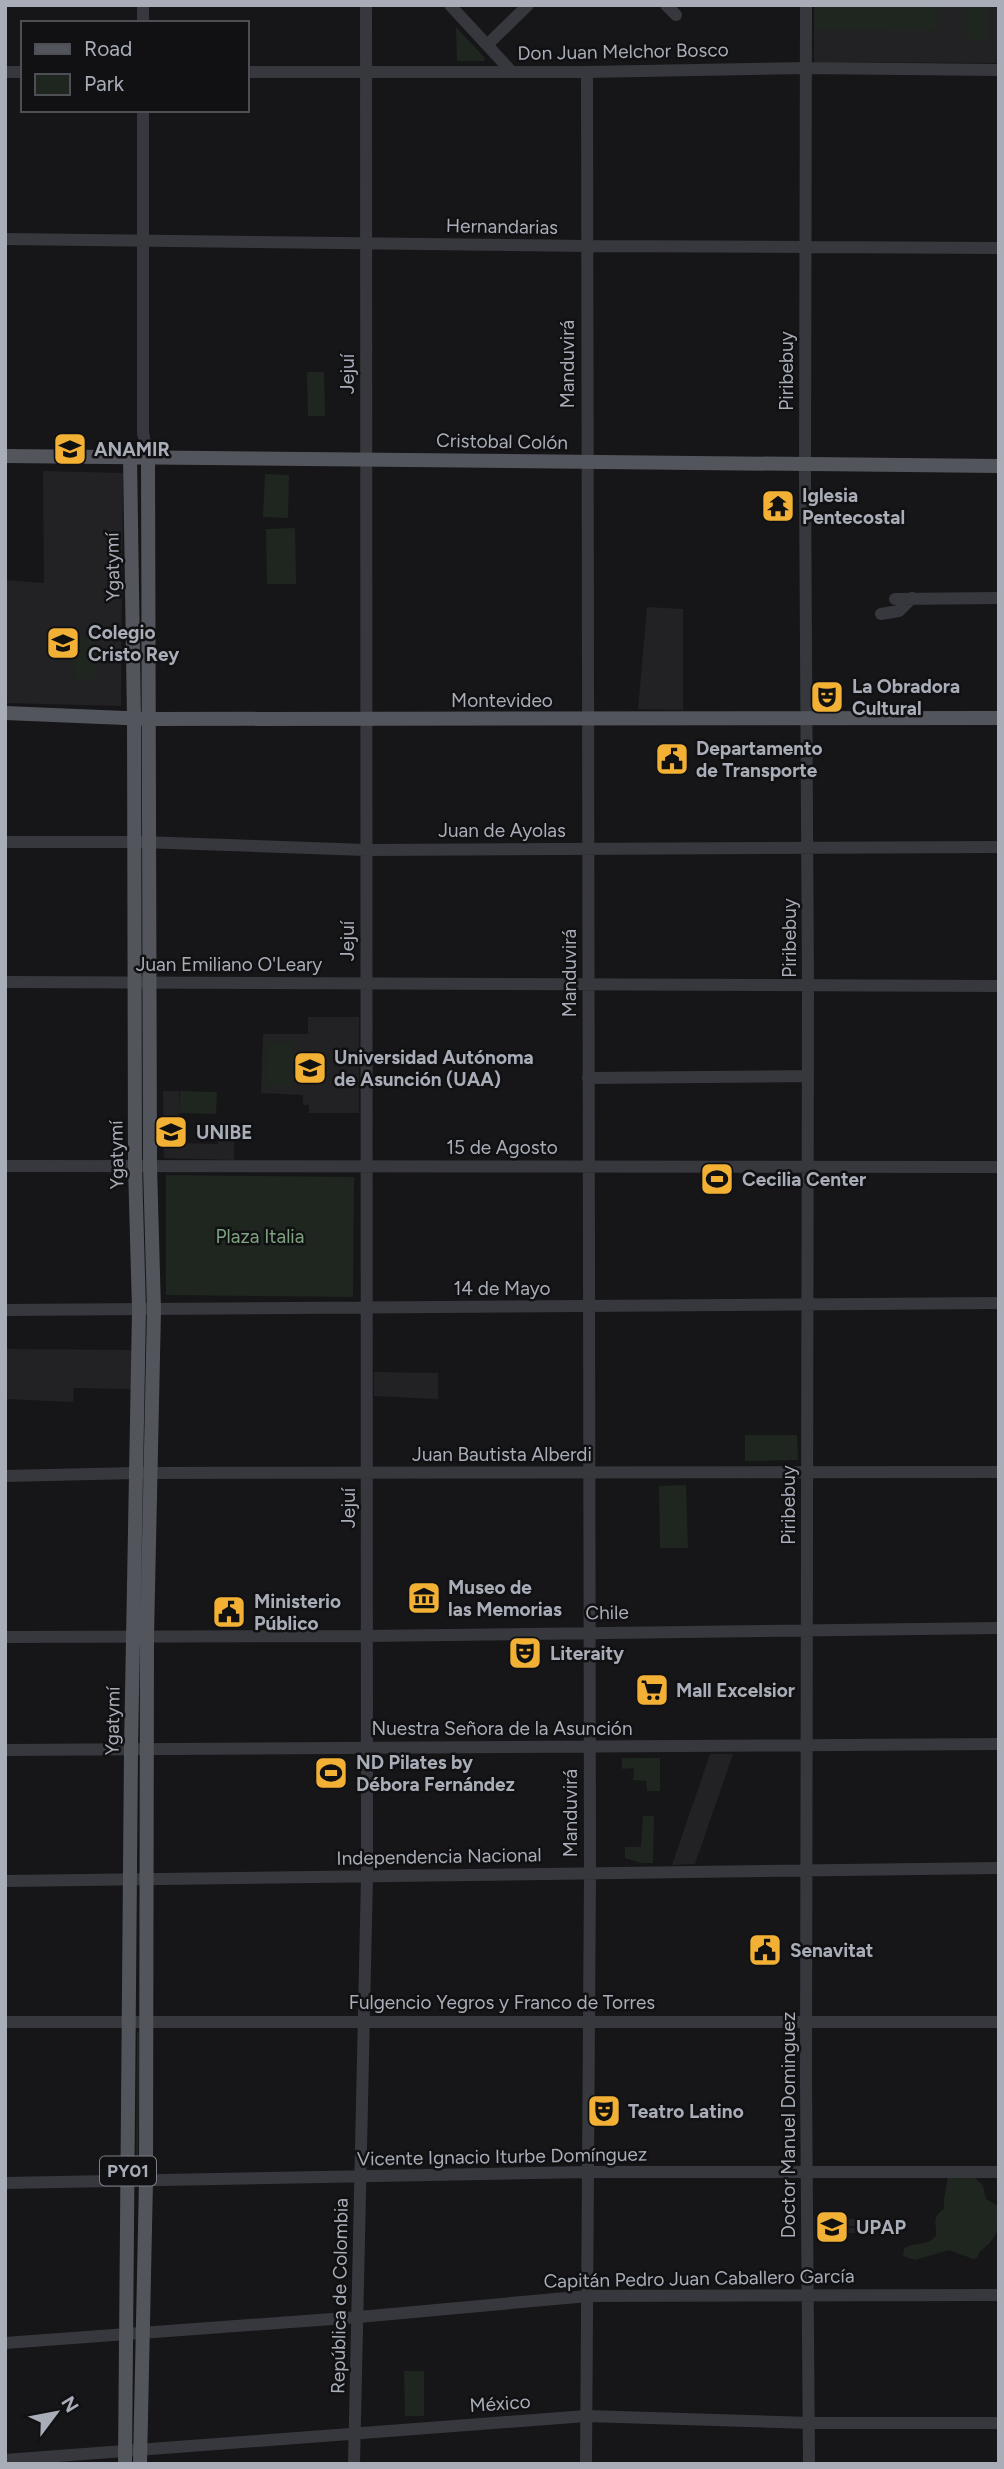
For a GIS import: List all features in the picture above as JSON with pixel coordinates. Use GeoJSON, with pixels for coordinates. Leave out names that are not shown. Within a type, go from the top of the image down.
{"type":"FeatureCollection","features":[{"type":"Feature","properties":{"kind":"main road","name":"Cristobal Colón"},"geometry":{"type":"LineString","coordinates":[[5,456],[999,466]]}},
{"type":"Feature","properties":{"kind":"main road","name":"Ygatymí"},"geometry":{"type":"LineString","coordinates":[[130,457],[141,719],[143,1166],[136,1473],[140,1636],[148,1750],[146,1879]]}},
{"type":"Feature","properties":{"kind":"main road","name":"Ygatymí"},"geometry":{"type":"LineString","coordinates":[[141,719],[148,457]]}},
{"type":"Feature","properties":{"kind":"main road","name":"Montevideo"},"geometry":{"type":"LineString","coordinates":[[5,713],[141,719],[999,718]]}},
{"type":"Feature","properties":{"kind":"main road","name":"Ygatymí"},"geometry":{"type":"LineString","coordinates":[[131,1879],[131,1750],[151,1473],[154,1310],[143,1166]]}},
{"type":"Feature","properties":{"kind":"main road","name":"PY01"},"geometry":{"type":"LineString","coordinates":[[131,1879],[126,2334],[133,2457]]}},
{"type":"Feature","properties":{"kind":"main road","name":"PY01"},"geometry":{"type":"LineString","coordinates":[[133,2457],[143,2333],[146,1879]]}},
{"type":"Feature","properties":{"kind":"street","name":"Jejuí"},"geometry":{"type":"LineString","coordinates":[[366,5],[367,1877]]}},
{"type":"Feature","properties":{"kind":"street"},"geometry":{"type":"LineString","coordinates":[[450,5],[511,71]]}},
{"type":"Feature","properties":{"kind":"street"},"geometry":{"type":"LineString","coordinates":[[487,45],[528,5]]}},
{"type":"Feature","properties":{"kind":"street"},"geometry":{"type":"LineString","coordinates":[[666,5],[676,15]]}},
{"type":"Feature","properties":{"kind":"street","name":"Piribebuy"},"geometry":{"type":"LineString","coordinates":[[806,5],[806,1871]]}},
{"type":"Feature","properties":{"kind":"street","name":"Don Juan Melchor Bosco"},"geometry":{"type":"LineString","coordinates":[[248,72],[587,72],[805,68],[999,70]]}},
{"type":"Feature","properties":{"kind":"street","name":"Manduvirá"},"geometry":{"type":"LineString","coordinates":[[586,2464],[590,1873],[587,72]]}},
{"type":"Feature","properties":{"kind":"street","name":"Ygatymí"},"geometry":{"type":"LineString","coordinates":[[143,112],[143,433],[148,457]]}},
{"type":"Feature","properties":{"kind":"street","name":"Hernandarias"},"geometry":{"type":"LineString","coordinates":[[5,239],[999,248]]}},
{"type":"Feature","properties":{"kind":"street","name":"Ygatymí"},"geometry":{"type":"LineString","coordinates":[[130,457],[143,433]]}},
{"type":"Feature","properties":{"kind":"street"},"geometry":{"type":"LineString","coordinates":[[881,614],[899,611],[912,598]]}},
{"type":"Feature","properties":{"kind":"street"},"geometry":{"type":"LineString","coordinates":[[895,599],[999,598]]}},
{"type":"Feature","properties":{"kind":"street","name":"Juan de Ayolas"},"geometry":{"type":"LineString","coordinates":[[5,842],[142,842],[366,850],[999,847]]}},
{"type":"Feature","properties":{"kind":"street","name":"Juan Emiliano O'Leary"},"geometry":{"type":"LineString","coordinates":[[5,982],[999,986]]}},
{"type":"Feature","properties":{"kind":"street"},"geometry":{"type":"LineString","coordinates":[[588,1078],[808,1076]]}},
{"type":"Feature","properties":{"kind":"street","name":"15 de Agosto"},"geometry":{"type":"LineString","coordinates":[[5,1166],[999,1167]]}},
{"type":"Feature","properties":{"kind":"street","name":"14 de Mayo"},"geometry":{"type":"LineString","coordinates":[[5,1310],[999,1303]]}},
{"type":"Feature","properties":{"kind":"street","name":"Juan Bautista Alberdi"},"geometry":{"type":"LineString","coordinates":[[5,1476],[136,1473],[999,1472]]}},
{"type":"Feature","properties":{"kind":"street","name":"Chile"},"geometry":{"type":"LineString","coordinates":[[5,1637],[367,1636],[999,1628]]}},
{"type":"Feature","properties":{"kind":"street","name":"Nuestra Señora de la Asunción"},"geometry":{"type":"LineString","coordinates":[[5,1750],[999,1744]]}},
{"type":"Feature","properties":{"kind":"street","name":"Independencia Nacional"},"geometry":{"type":"LineString","coordinates":[[5,1881],[999,1868]]}},
{"type":"Feature","properties":{"kind":"street","name":"Doctor Manuel Dominguez"},"geometry":{"type":"LineString","coordinates":[[806,1871],[809,2464]]}},
{"type":"Feature","properties":{"kind":"street","name":"República de Colombia"},"geometry":{"type":"LineString","coordinates":[[354,2464],[367,1877]]}},
{"type":"Feature","properties":{"kind":"street","name":"Fulgencio Yegros y Franco de Torres"},"geometry":{"type":"LineString","coordinates":[[5,2022],[999,2022]]}},
{"type":"Feature","properties":{"kind":"street","name":"Vicente Ignacio Iturbe Domínguez"},"geometry":{"type":"LineString","coordinates":[[5,2183],[587,2172],[999,2172]]}},
{"type":"Feature","properties":{"kind":"street","name":"Capitán Pedro Juan Caballero García"},"geometry":{"type":"LineString","coordinates":[[5,2343],[359,2317],[588,2296],[999,2295]]}},
{"type":"Feature","properties":{"kind":"street","name":"México"},"geometry":{"type":"LineString","coordinates":[[5,2460],[133,2457],[355,2433],[586,2416],[809,2423],[999,2423]]}},
{"type":"Feature","properties":{"kind":"shaded area"},"geometry":{"type":"Polygon","coordinates":[[[814,5],[999,5],[999,63],[814,62],[814,5]]]}},
{"type":"Feature","properties":{"kind":"shaded area","name":"Colegio Cristo Rey"},"geometry":{"type":"Polygon","coordinates":[[[43,471],[123,473],[121,706],[5,703],[5,580],[44,583],[43,471]]]}},
{"type":"Feature","properties":{"kind":"shaded area"},"geometry":{"type":"Polygon","coordinates":[[[647,607],[683,609],[683,710],[638,709],[647,607]]]}},
{"type":"Feature","properties":{"kind":"shaded area","name":"Universidad Autónoma de Asunción (UAA)"},"geometry":{"type":"Polygon","coordinates":[[[308,1017],[359,1017],[359,1113],[309,1113],[309,1105],[303,1105],[303,1095],[261,1093],[263,1034],[308,1034],[308,1017]]]}},
{"type":"Feature","properties":{"kind":"shaded area","name":"UNIBE"},"geometry":{"type":"Polygon","coordinates":[[[163,1091],[179,1091],[179,1143],[218,1144],[218,1122],[234,1123],[234,1160],[164,1158],[163,1091]]]}},
{"type":"Feature","properties":{"kind":"shaded area"},"geometry":{"type":"Polygon","coordinates":[[[6,1349],[132,1350],[131,1389],[74,1388],[73,1402],[6,1399],[6,1349]]]}},
{"type":"Feature","properties":{"kind":"shaded area"},"geometry":{"type":"Polygon","coordinates":[[[374,1372],[438,1373],[438,1399],[374,1396],[374,1372]]]}},
{"type":"Feature","properties":{"kind":"shaded area"},"geometry":{"type":"Polygon","coordinates":[[[710,1754],[733,1754],[695,1864],[672,1865],[710,1754]]]}},
{"type":"Feature","properties":{"kind":"shaded area","name":"UPAP"},"geometry":{"type":"Polygon","coordinates":[[[819,2219],[862,2219],[862,2226],[846,2226],[861,2228],[861,2233],[819,2233],[819,2219]]]}},
{"type":"Feature","properties":{"kind":"green space"},"geometry":{"type":"Polygon","coordinates":[[[816,5],[938,5],[937,31],[816,29],[816,5]]]}},
{"type":"Feature","properties":{"kind":"green space"},"geometry":{"type":"Polygon","coordinates":[[[966,5],[988,5],[988,39],[966,39],[966,5]]]}},
{"type":"Feature","properties":{"kind":"green space"},"geometry":{"type":"Polygon","coordinates":[[[456,27],[485,58],[484,61],[457,61],[456,27]]]}},
{"type":"Feature","properties":{"kind":"green space"},"geometry":{"type":"Polygon","coordinates":[[[307,372],[324,372],[325,416],[308,416],[307,372]]]}},
{"type":"Feature","properties":{"kind":"green space"},"geometry":{"type":"Polygon","coordinates":[[[265,474],[289,475],[288,518],[263,517],[265,474]]]}},
{"type":"Feature","properties":{"kind":"green space"},"geometry":{"type":"Polygon","coordinates":[[[295,528],[296,584],[267,584],[266,529],[295,528]]]}},
{"type":"Feature","properties":{"kind":"green space"},"geometry":{"type":"Polygon","coordinates":[[[73,635],[97,636],[98,679],[75,679],[73,635]]]}},
{"type":"Feature","properties":{"kind":"green space"},"geometry":{"type":"Polygon","coordinates":[[[268,1043],[294,1044],[293,1087],[266,1086],[268,1043]]]}},
{"type":"Feature","properties":{"kind":"green space"},"geometry":{"type":"Polygon","coordinates":[[[180,1091],[217,1092],[216,1114],[179,1113],[180,1091]]]}},
{"type":"Feature","properties":{"kind":"green space","name":"Plaza Italia"},"geometry":{"type":"Polygon","coordinates":[[[166,1175],[354,1177],[353,1297],[166,1295],[166,1175]]]}},
{"type":"Feature","properties":{"kind":"green space"},"geometry":{"type":"Polygon","coordinates":[[[745,1435],[797,1435],[798,1460],[745,1461],[745,1435]]]}},
{"type":"Feature","properties":{"kind":"green space"},"geometry":{"type":"Polygon","coordinates":[[[686,1485],[688,1548],[660,1548],[659,1486],[686,1485]]]}},
{"type":"Feature","properties":{"kind":"green space"},"geometry":{"type":"Polygon","coordinates":[[[622,1758],[660,1758],[660,1791],[647,1791],[646,1781],[633,1780],[634,1768],[622,1769],[622,1758]]]}},
{"type":"Feature","properties":{"kind":"green space"},"geometry":{"type":"Polygon","coordinates":[[[643,1816],[654,1816],[653,1863],[641,1863],[625,1858],[625,1847],[641,1847],[643,1816]]]}},
{"type":"Feature","properties":{"kind":"green space"},"geometry":{"type":"Polygon","coordinates":[[[137,2031],[139,2034],[138,2169],[136,2167],[137,2031]]]}},
{"type":"Feature","properties":{"kind":"green space"},"geometry":{"type":"Polygon","coordinates":[[[971,2174],[983,2186],[986,2199],[999,2206],[998,2228],[990,2243],[973,2259],[949,2250],[915,2260],[903,2256],[904,2248],[926,2242],[936,2236],[935,2222],[944,2209],[948,2177],[971,2174]]]}},
{"type":"Feature","properties":{"kind":"green space"},"geometry":{"type":"Polygon","coordinates":[[[404,2371],[424,2371],[424,2416],[405,2416],[404,2371]]]}},
{"type":"Feature","properties":{"kind":"place","name":"ANAMIR"},"geometry":{"type":"Point","coordinates":[70,449]}},
{"type":"Feature","properties":{"kind":"place","name":"Iglesia Pentecostal"},"geometry":{"type":"Point","coordinates":[778,506]}},
{"type":"Feature","properties":{"kind":"place","name":"Colegio Cristo Rey"},"geometry":{"type":"Point","coordinates":[63,643]}},
{"type":"Feature","properties":{"kind":"place","name":"La Obradora Cultural"},"geometry":{"type":"Point","coordinates":[827,697]}},
{"type":"Feature","properties":{"kind":"place","name":"Departamento de Transporte"},"geometry":{"type":"Point","coordinates":[672,759]}},
{"type":"Feature","properties":{"kind":"place","name":"Universidad Autónoma de Asunción (UAA)"},"geometry":{"type":"Point","coordinates":[310,1068]}},
{"type":"Feature","properties":{"kind":"place","name":"UNIBE"},"geometry":{"type":"Point","coordinates":[171,1132]}},
{"type":"Feature","properties":{"kind":"place","name":"Cecilia Center"},"geometry":{"type":"Point","coordinates":[717,1179]}},
{"type":"Feature","properties":{"kind":"place","name":"Museo de las Memorias"},"geometry":{"type":"Point","coordinates":[424,1598]}},
{"type":"Feature","properties":{"kind":"place","name":"Ministerio Público"},"geometry":{"type":"Point","coordinates":[229,1612]}},
{"type":"Feature","properties":{"kind":"place","name":"Literaity"},"geometry":{"type":"Point","coordinates":[525,1653]}},
{"type":"Feature","properties":{"kind":"place","name":"Mall Excelsior"},"geometry":{"type":"Point","coordinates":[652,1690]}},
{"type":"Feature","properties":{"kind":"place","name":"ND Pilates by Débora Fernández"},"geometry":{"type":"Point","coordinates":[331,1773]}},
{"type":"Feature","properties":{"kind":"place","name":"Senavitat"},"geometry":{"type":"Point","coordinates":[765,1950]}},
{"type":"Feature","properties":{"kind":"place","name":"Teatro Latino"},"geometry":{"type":"Point","coordinates":[604,2111]}},
{"type":"Feature","properties":{"kind":"place","name":"UPAP"},"geometry":{"type":"Point","coordinates":[832,2227]}}]}
